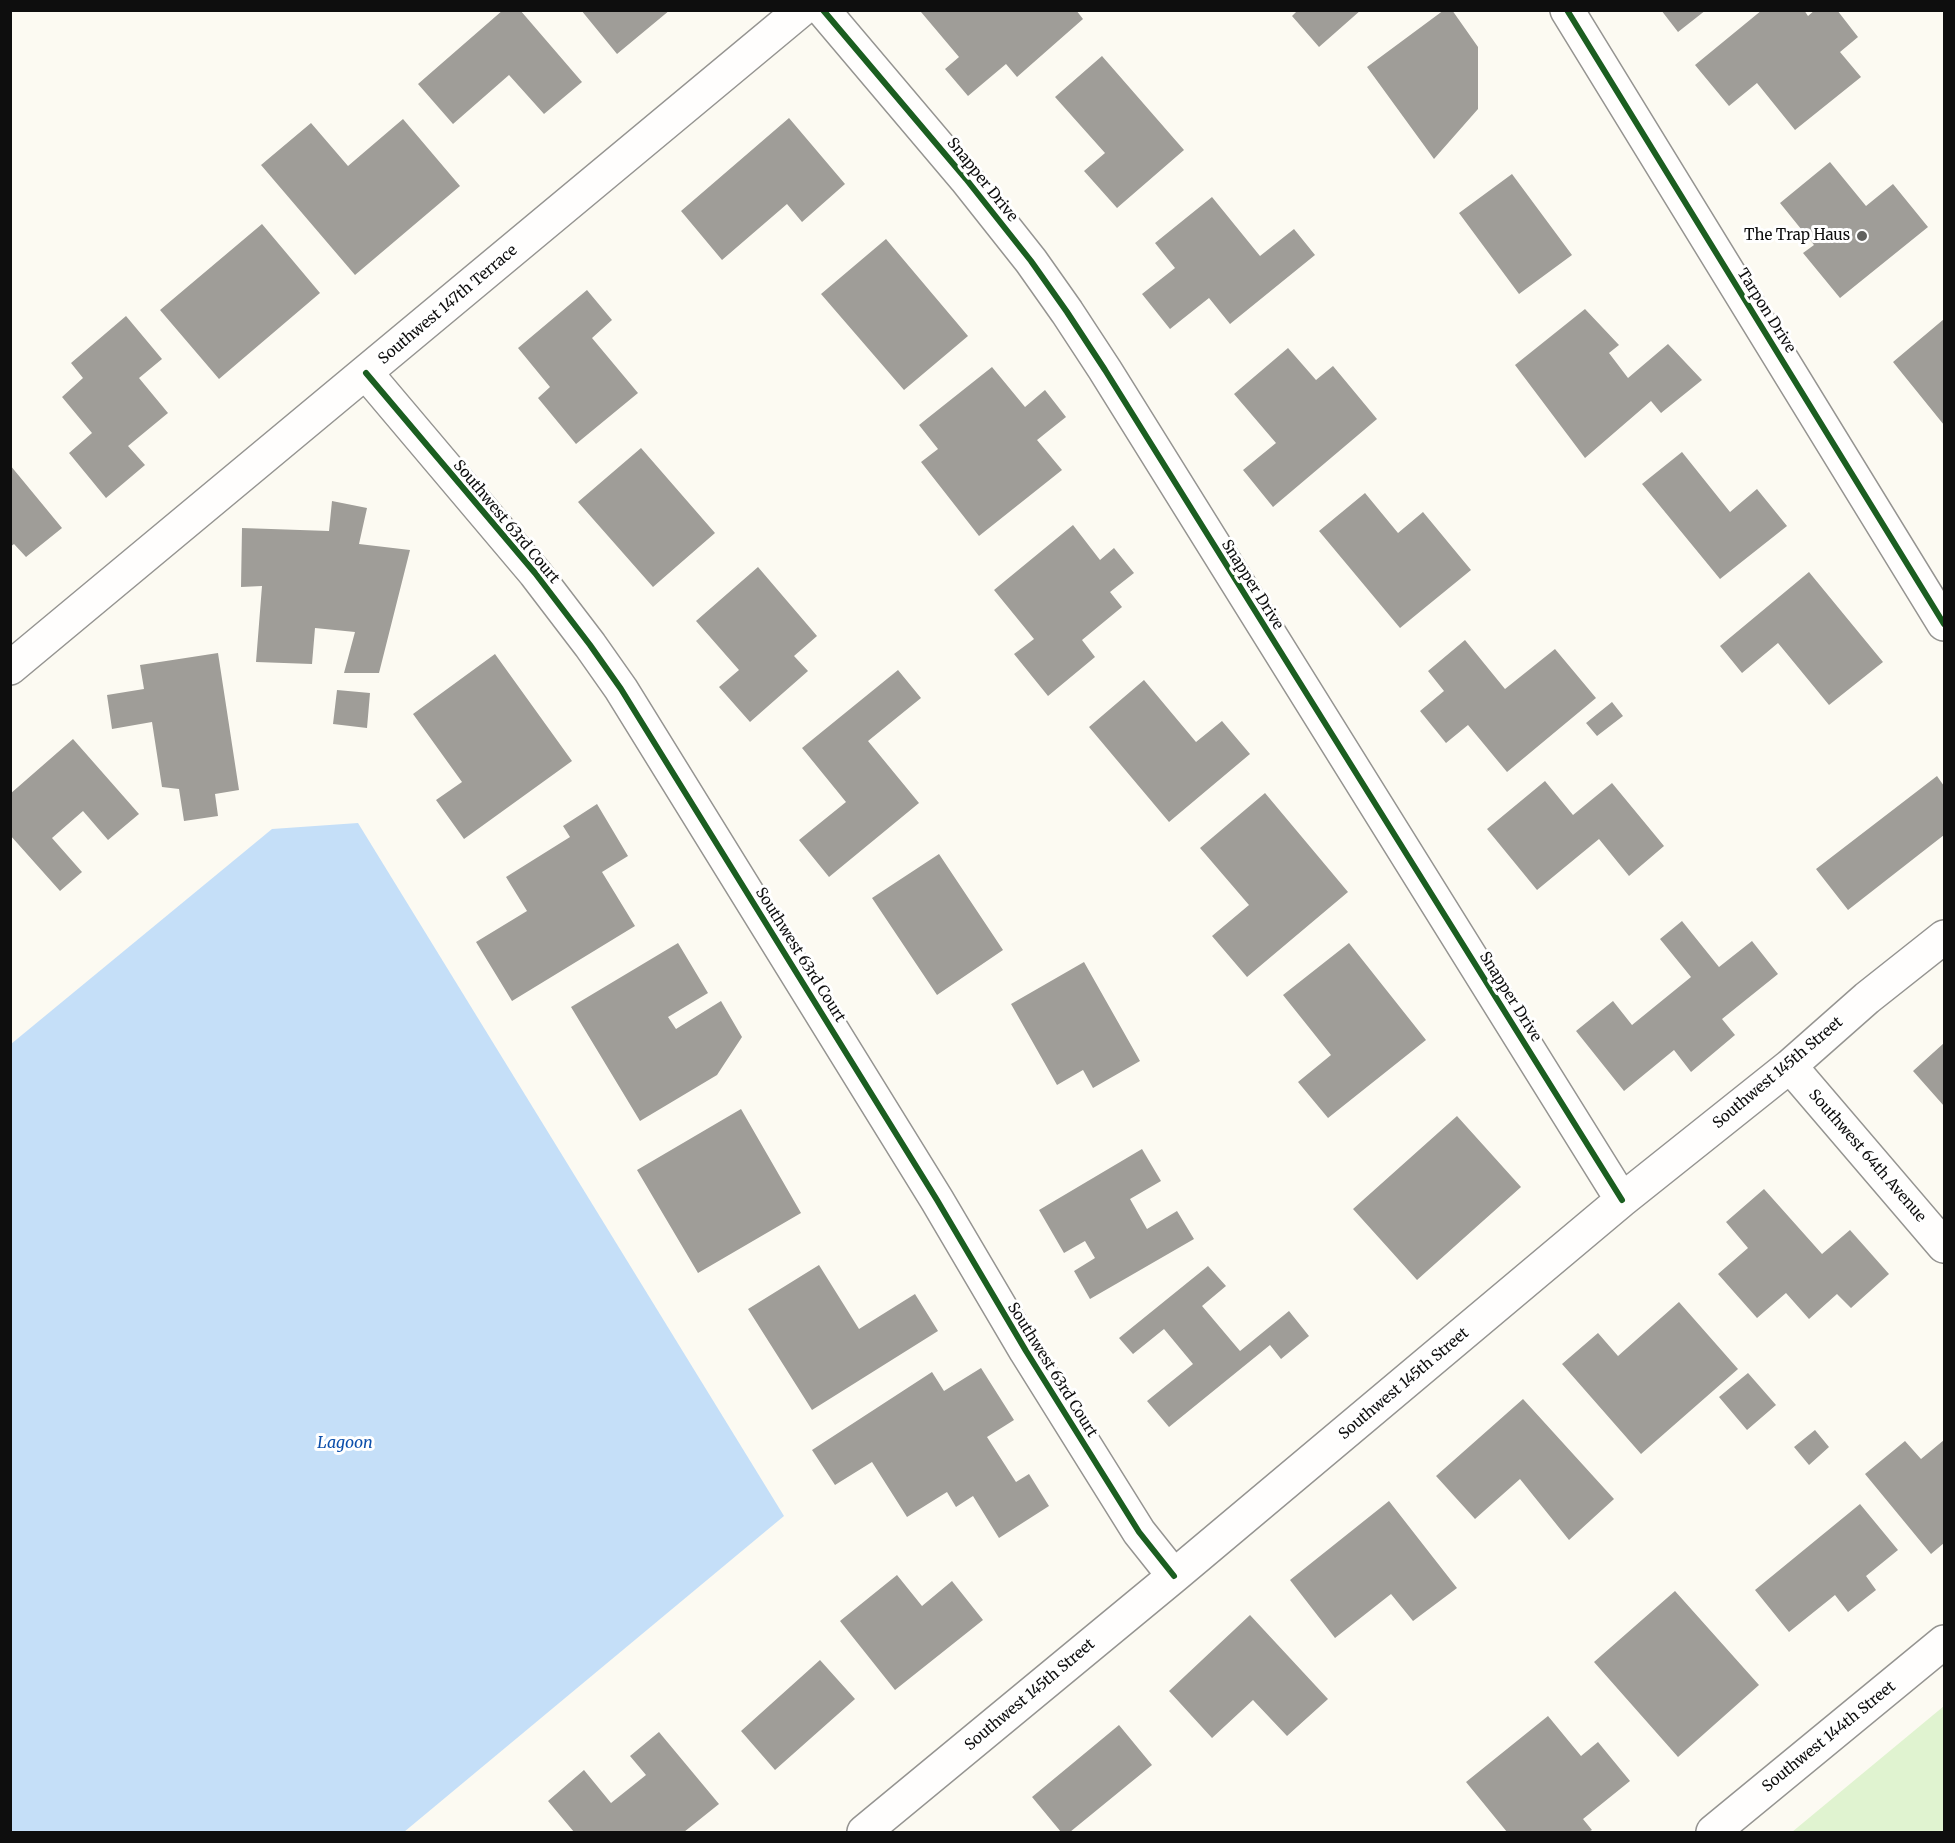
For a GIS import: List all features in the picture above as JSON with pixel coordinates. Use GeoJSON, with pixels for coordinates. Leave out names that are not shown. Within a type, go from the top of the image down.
{"type":"FeatureCollection","features":[{"type":"Feature","properties":{"kind":"street","name":"Southwest 147th Terrace"},"geometry":{"type":"LineString","coordinates":[[10,668],[801,10]]}},
{"type":"Feature","properties":{"kind":"street","name":"Snapper Drive"},"geometry":{"type":"LineString","coordinates":[[824,10],[966,179],[1031,261],[1067,312],[1622,1200]]}},
{"type":"Feature","properties":{"kind":"street","name":"Tarpon Drive"},"geometry":{"type":"LineString","coordinates":[[1567,10],[1944,624]]}},
{"type":"Feature","properties":{"kind":"street","name":"Southwest 63rd Court"},"geometry":{"type":"LineString","coordinates":[[366,374],[541,580],[621,689],[937,1200],[1026,1351],[1139,1532],[1174,1576]]}},
{"type":"Feature","properties":{"kind":"street","name":"Southwest 145th Street"},"geometry":{"type":"LineString","coordinates":[[864,1833],[1622,1200],[1790,1066],[1867,998],[1944,937]]}},
{"type":"Feature","properties":{"kind":"street","name":"Southwest 64th Avenue"},"geometry":{"type":"LineString","coordinates":[[1790,1066],[1944,1246]]}},
{"type":"Feature","properties":{"kind":"street","name":"Southwest 144th Street"},"geometry":{"type":"LineString","coordinates":[[1713,1833],[1944,1642]]}},
{"type":"Feature","properties":{"kind":"green space"},"geometry":{"type":"Polygon","coordinates":[[[1944,1706],[1944,1832],[1792,1832],[1944,1706]]]}},
{"type":"Feature","properties":{"kind":"water","name":"Lagoon"},"geometry":{"type":"Polygon","coordinates":[[[358,823],[784,1516],[404,1832],[11,1832],[11,1044],[272,829],[358,823]]]}},
{"type":"Feature","properties":{"kind":"building"},"geometry":{"type":"Polygon","coordinates":[[[503,10],[520,10],[582,82],[544,114],[509,75],[453,124],[418,84],[503,10]]]}},
{"type":"Feature","properties":{"kind":"building"},"geometry":{"type":"Polygon","coordinates":[[[581,10],[670,10],[617,54],[581,10]]]}},
{"type":"Feature","properties":{"kind":"building"},"geometry":{"type":"Polygon","coordinates":[[[923,10],[1076,10],[1083,19],[1017,77],[1006,64],[968,96],[945,69],[959,57],[921,12],[923,10]]]}},
{"type":"Feature","properties":{"kind":"building"},"geometry":{"type":"Polygon","coordinates":[[[1298,10],[1361,10],[1319,47],[1292,16],[1298,10]]]}},
{"type":"Feature","properties":{"kind":"building"},"geometry":{"type":"Polygon","coordinates":[[[1444,10],[1452,10],[1478,47],[1478,109],[1434,159],[1367,67],[1444,10]]]}},
{"type":"Feature","properties":{"kind":"building"},"geometry":{"type":"Polygon","coordinates":[[[1661,10],[1706,10],[1678,32],[1661,10]]]}},
{"type":"Feature","properties":{"kind":"building"},"geometry":{"type":"Polygon","coordinates":[[[1762,10],[1804,10],[1808,16],[1815,10],[1837,10],[1858,37],[1840,52],[1861,77],[1795,130],[1757,83],[1729,106],[1695,65],[1762,10]]]}},
{"type":"Feature","properties":{"kind":"building"},"geometry":{"type":"Polygon","coordinates":[[[1102,56],[1184,150],[1117,208],[1084,171],[1105,153],[1055,97],[1102,56]]]}},
{"type":"Feature","properties":{"kind":"building"},"geometry":{"type":"Polygon","coordinates":[[[789,118],[845,184],[802,222],[787,204],[722,260],[681,211],[789,118]]]}},
{"type":"Feature","properties":{"kind":"building"},"geometry":{"type":"Polygon","coordinates":[[[403,119],[460,186],[355,275],[261,165],[311,123],[348,166],[403,119]]]}},
{"type":"Feature","properties":{"kind":"building","name":"The Trap Haus"},"geometry":{"type":"Polygon","coordinates":[[[1830,162],[1866,206],[1893,184],[1928,227],[1840,298],[1803,253],[1814,245],[1780,203],[1830,162]]]}},
{"type":"Feature","properties":{"kind":"building"},"geometry":{"type":"Polygon","coordinates":[[[1512,174],[1572,255],[1519,294],[1459,213],[1512,174]]]}},
{"type":"Feature","properties":{"kind":"building"},"geometry":{"type":"Polygon","coordinates":[[[1212,197],[1260,256],[1294,229],[1315,255],[1230,324],[1209,298],[1170,329],[1142,294],[1175,268],[1155,243],[1212,197]]]}},
{"type":"Feature","properties":{"kind":"building"},"geometry":{"type":"Polygon","coordinates":[[[262,224],[320,293],[219,379],[160,310],[262,224]]]}},
{"type":"Feature","properties":{"kind":"building"},"geometry":{"type":"Polygon","coordinates":[[[886,239],[968,336],[904,390],[821,294],[886,239]]]}},
{"type":"Feature","properties":{"kind":"building"},"geometry":{"type":"Polygon","coordinates":[[[587,290],[612,320],[592,338],[638,393],[576,444],[538,398],[550,387],[518,348],[587,290]]]}},
{"type":"Feature","properties":{"kind":"building"},"geometry":{"type":"Polygon","coordinates":[[[1585,309],[1619,345],[1609,353],[1628,378],[1668,344],[1702,380],[1661,413],[1651,401],[1585,458],[1515,365],[1585,309]]]}},
{"type":"Feature","properties":{"kind":"building"},"geometry":{"type":"Polygon","coordinates":[[[126,316],[162,359],[139,378],[168,413],[128,446],[145,465],[106,498],[69,453],[92,433],[62,397],[83,378],[71,363],[126,316]]]}},
{"type":"Feature","properties":{"kind":"building"},"geometry":{"type":"Polygon","coordinates":[[[1944,319],[1944,425],[1893,362],[1944,319]]]}},
{"type":"Feature","properties":{"kind":"building"},"geometry":{"type":"Polygon","coordinates":[[[1288,348],[1316,380],[1333,366],[1377,419],[1273,507],[1243,470],[1276,443],[1234,394],[1288,348]]]}},
{"type":"Feature","properties":{"kind":"building"},"geometry":{"type":"Polygon","coordinates":[[[992,367],[1025,407],[1045,390],[1066,417],[1037,440],[1062,470],[979,536],[921,462],[938,449],[919,425],[992,367]]]}},
{"type":"Feature","properties":{"kind":"building"},"geometry":{"type":"Polygon","coordinates":[[[641,448],[715,533],[653,587],[578,502],[641,448]]]}},
{"type":"Feature","properties":{"kind":"building"},"geometry":{"type":"Polygon","coordinates":[[[1682,452],[1730,512],[1757,489],[1787,526],[1720,579],[1642,484],[1682,452]]]}},
{"type":"Feature","properties":{"kind":"building"},"geometry":{"type":"Polygon","coordinates":[[[10,465],[62,528],[26,557],[14,544],[10,547],[10,465]]]}},
{"type":"Feature","properties":{"kind":"building"},"geometry":{"type":"Polygon","coordinates":[[[1365,493],[1398,533],[1423,512],[1471,570],[1400,628],[1319,531],[1365,493]]]}},
{"type":"Feature","properties":{"kind":"building"},"geometry":{"type":"Polygon","coordinates":[[[332,501],[367,508],[359,544],[410,550],[379,673],[344,673],[355,632],[315,628],[312,664],[256,662],[262,586],[241,587],[242,528],[329,531],[332,501]]]}},
{"type":"Feature","properties":{"kind":"building"},"geometry":{"type":"Polygon","coordinates":[[[1073,525],[1100,560],[1114,548],[1134,573],[1110,592],[1122,607],[1082,640],[1095,657],[1048,696],[1014,654],[1034,639],[994,590],[1073,525]]]}},
{"type":"Feature","properties":{"kind":"building"},"geometry":{"type":"Polygon","coordinates":[[[758,567],[817,636],[794,656],[808,671],[750,722],[719,687],[739,670],[696,621],[758,567]]]}},
{"type":"Feature","properties":{"kind":"building"},"geometry":{"type":"Polygon","coordinates":[[[1809,572],[1883,662],[1829,705],[1778,643],[1742,673],[1720,646],[1809,572]]]}},
{"type":"Feature","properties":{"kind":"building"},"geometry":{"type":"Polygon","coordinates":[[[1465,640],[1505,689],[1555,649],[1596,698],[1507,772],[1468,725],[1446,743],[1420,711],[1444,691],[1428,671],[1465,640]]]}},
{"type":"Feature","properties":{"kind":"building"},"geometry":{"type":"Polygon","coordinates":[[[218,653],[239,790],[215,794],[218,816],[184,821],[179,789],[162,787],[152,722],[112,729],[107,695],[144,689],[140,665],[218,653]]]}},
{"type":"Feature","properties":{"kind":"building"},"geometry":{"type":"Polygon","coordinates":[[[495,654],[572,761],[464,839],[436,800],[462,782],[413,714],[495,654]]]}},
{"type":"Feature","properties":{"kind":"building"},"geometry":{"type":"Polygon","coordinates":[[[898,670],[921,698],[868,741],[919,803],[829,877],[799,840],[846,802],[802,748],[898,670]]]}},
{"type":"Feature","properties":{"kind":"building"},"geometry":{"type":"Polygon","coordinates":[[[1144,680],[1196,742],[1222,721],[1250,754],[1169,822],[1089,727],[1144,680]]]}},
{"type":"Feature","properties":{"kind":"building"},"geometry":{"type":"Polygon","coordinates":[[[337,690],[370,693],[367,728],[333,724],[337,690]]]}},
{"type":"Feature","properties":{"kind":"building"},"geometry":{"type":"Polygon","coordinates":[[[1612,702],[1623,716],[1597,736],[1586,723],[1612,702]]]}},
{"type":"Feature","properties":{"kind":"building"},"geometry":{"type":"Polygon","coordinates":[[[73,739],[139,814],[108,840],[83,811],[52,838],[82,872],[60,891],[10,835],[10,794],[73,739]]]}},
{"type":"Feature","properties":{"kind":"building"},"geometry":{"type":"Polygon","coordinates":[[[1937,776],[1944,786],[1944,835],[1848,910],[1816,869],[1937,776]]]}},
{"type":"Feature","properties":{"kind":"building"},"geometry":{"type":"Polygon","coordinates":[[[1545,781],[1573,815],[1612,783],[1664,846],[1629,876],[1599,839],[1537,890],[1487,829],[1545,781]]]}},
{"type":"Feature","properties":{"kind":"building"},"geometry":{"type":"Polygon","coordinates":[[[1265,793],[1348,892],[1247,977],[1212,936],[1249,905],[1200,848],[1265,793]]]}},
{"type":"Feature","properties":{"kind":"building"},"geometry":{"type":"Polygon","coordinates":[[[597,804],[628,856],[602,872],[635,926],[512,1001],[476,942],[527,911],[506,877],[570,837],[563,826],[597,804]]]}},
{"type":"Feature","properties":{"kind":"building"},"geometry":{"type":"Polygon","coordinates":[[[939,854],[1003,950],[937,995],[872,898],[939,854]]]}},
{"type":"Feature","properties":{"kind":"building"},"geometry":{"type":"Polygon","coordinates":[[[1682,921],[1719,967],[1752,941],[1778,974],[1722,1019],[1735,1035],[1691,1072],[1674,1050],[1624,1091],[1576,1031],[1613,1001],[1632,1025],[1691,977],[1660,939],[1682,921]]]}},
{"type":"Feature","properties":{"kind":"building"},"geometry":{"type":"Polygon","coordinates":[[[678,943],[708,993],[668,1017],[676,1029],[721,1001],[742,1037],[717,1075],[640,1121],[571,1007],[678,943]]]}},
{"type":"Feature","properties":{"kind":"building"},"geometry":{"type":"Polygon","coordinates":[[[1349,943],[1426,1040],[1328,1118],[1298,1082],[1331,1055],[1283,995],[1349,943]]]}},
{"type":"Feature","properties":{"kind":"building"},"geometry":{"type":"Polygon","coordinates":[[[1084,962],[1140,1061],[1093,1088],[1083,1070],[1057,1085],[1011,1004],[1084,962]]]}},
{"type":"Feature","properties":{"kind":"building"},"geometry":{"type":"Polygon","coordinates":[[[1944,1043],[1944,1106],[1913,1071],[1944,1043]]]}},
{"type":"Feature","properties":{"kind":"building"},"geometry":{"type":"Polygon","coordinates":[[[741,1109],[801,1213],[698,1273],[637,1170],[741,1109]]]}},
{"type":"Feature","properties":{"kind":"building"},"geometry":{"type":"Polygon","coordinates":[[[1457,1116],[1521,1187],[1417,1280],[1353,1209],[1457,1116]]]}},
{"type":"Feature","properties":{"kind":"building"},"geometry":{"type":"Polygon","coordinates":[[[1142,1149],[1161,1181],[1130,1199],[1147,1229],[1177,1211],[1194,1239],[1090,1299],[1074,1271],[1095,1258],[1085,1241],[1064,1253],[1039,1210],[1142,1149]]]}},
{"type":"Feature","properties":{"kind":"building"},"geometry":{"type":"Polygon","coordinates":[[[1764,1189],[1822,1254],[1850,1230],[1889,1274],[1851,1308],[1837,1294],[1809,1319],[1786,1293],[1757,1318],[1718,1274],[1748,1248],[1726,1222],[1764,1189]]]}},
{"type":"Feature","properties":{"kind":"building"},"geometry":{"type":"Polygon","coordinates":[[[819,1265],[859,1329],[915,1294],[938,1331],[812,1410],[748,1309],[819,1265]]]}},
{"type":"Feature","properties":{"kind":"building"},"geometry":{"type":"Polygon","coordinates":[[[1208,1266],[1226,1286],[1202,1306],[1240,1351],[1289,1311],[1309,1336],[1281,1359],[1270,1345],[1169,1427],[1147,1401],[1193,1364],[1164,1329],[1133,1354],[1119,1338],[1208,1266]]]}},
{"type":"Feature","properties":{"kind":"building"},"geometry":{"type":"Polygon","coordinates":[[[1679,1302],[1738,1369],[1641,1454],[1562,1364],[1598,1333],[1618,1356],[1679,1302]]]}},
{"type":"Feature","properties":{"kind":"building"},"geometry":{"type":"Polygon","coordinates":[[[981,1368],[1014,1420],[987,1437],[1016,1482],[1029,1474],[1049,1506],[999,1538],[973,1496],[956,1507],[947,1492],[907,1517],[872,1462],[835,1485],[812,1450],[932,1372],[944,1391],[981,1368]]]}},
{"type":"Feature","properties":{"kind":"building"},"geometry":{"type":"Polygon","coordinates":[[[1748,1373],[1776,1405],[1747,1430],[1719,1397],[1748,1373]]]}},
{"type":"Feature","properties":{"kind":"building"},"geometry":{"type":"Polygon","coordinates":[[[1523,1399],[1614,1499],[1569,1540],[1520,1479],[1475,1519],[1436,1476],[1523,1399]]]}},
{"type":"Feature","properties":{"kind":"building"},"geometry":{"type":"Polygon","coordinates":[[[1815,1430],[1829,1447],[1809,1465],[1794,1447],[1815,1430]]]}},
{"type":"Feature","properties":{"kind":"building"},"geometry":{"type":"Polygon","coordinates":[[[1944,1440],[1944,1543],[1931,1554],[1865,1474],[1905,1441],[1921,1459],[1944,1440]]]}},
{"type":"Feature","properties":{"kind":"building"},"geometry":{"type":"Polygon","coordinates":[[[1389,1501],[1457,1588],[1413,1621],[1391,1594],[1335,1638],[1290,1580],[1389,1501]]]}},
{"type":"Feature","properties":{"kind":"building"},"geometry":{"type":"Polygon","coordinates":[[[1860,1504],[1898,1550],[1866,1576],[1876,1590],[1848,1612],[1835,1595],[1789,1632],[1755,1590],[1860,1504]]]}},
{"type":"Feature","properties":{"kind":"building"},"geometry":{"type":"Polygon","coordinates":[[[897,1575],[922,1606],[952,1581],[983,1620],[895,1690],[840,1621],[897,1575]]]}},
{"type":"Feature","properties":{"kind":"building"},"geometry":{"type":"Polygon","coordinates":[[[1675,1591],[1759,1685],[1678,1757],[1594,1662],[1675,1591]]]}},
{"type":"Feature","properties":{"kind":"building"},"geometry":{"type":"Polygon","coordinates":[[[1250,1615],[1328,1699],[1287,1736],[1253,1700],[1212,1738],[1169,1691],[1250,1615]]]}},
{"type":"Feature","properties":{"kind":"building"},"geometry":{"type":"Polygon","coordinates":[[[820,1660],[855,1699],[775,1770],[741,1731],[820,1660]]]}},
{"type":"Feature","properties":{"kind":"building"},"geometry":{"type":"Polygon","coordinates":[[[1548,1716],[1581,1756],[1598,1742],[1630,1781],[1583,1819],[1592,1830],[1588,1832],[1507,1832],[1466,1782],[1548,1716]]]}},
{"type":"Feature","properties":{"kind":"building"},"geometry":{"type":"Polygon","coordinates":[[[1119,1725],[1152,1765],[1070,1832],[1061,1832],[1032,1797],[1119,1725]]]}},
{"type":"Feature","properties":{"kind":"building"},"geometry":{"type":"Polygon","coordinates":[[[659,1732],[719,1804],[684,1832],[574,1832],[548,1801],[584,1770],[611,1803],[646,1775],[630,1756],[659,1732]]]}},
{"type":"Feature","properties":{"kind":"cycle path"},"geometry":{"type":"LineString","coordinates":[[823,10],[966,179],[1031,261],[1067,312],[1622,1200]]}},
{"type":"Feature","properties":{"kind":"cycle path"},"geometry":{"type":"LineString","coordinates":[[1567,10],[1944,624]]}},
{"type":"Feature","properties":{"kind":"cycle path"},"geometry":{"type":"LineString","coordinates":[[366,373],[535,573],[621,689],[937,1200],[1026,1351],[1139,1532],[1174,1576]]}},
{"type":"Feature","properties":{"kind":"place","name":"The Trap Haus"},"geometry":{"type":"Point","coordinates":[1862,236]}}]}
